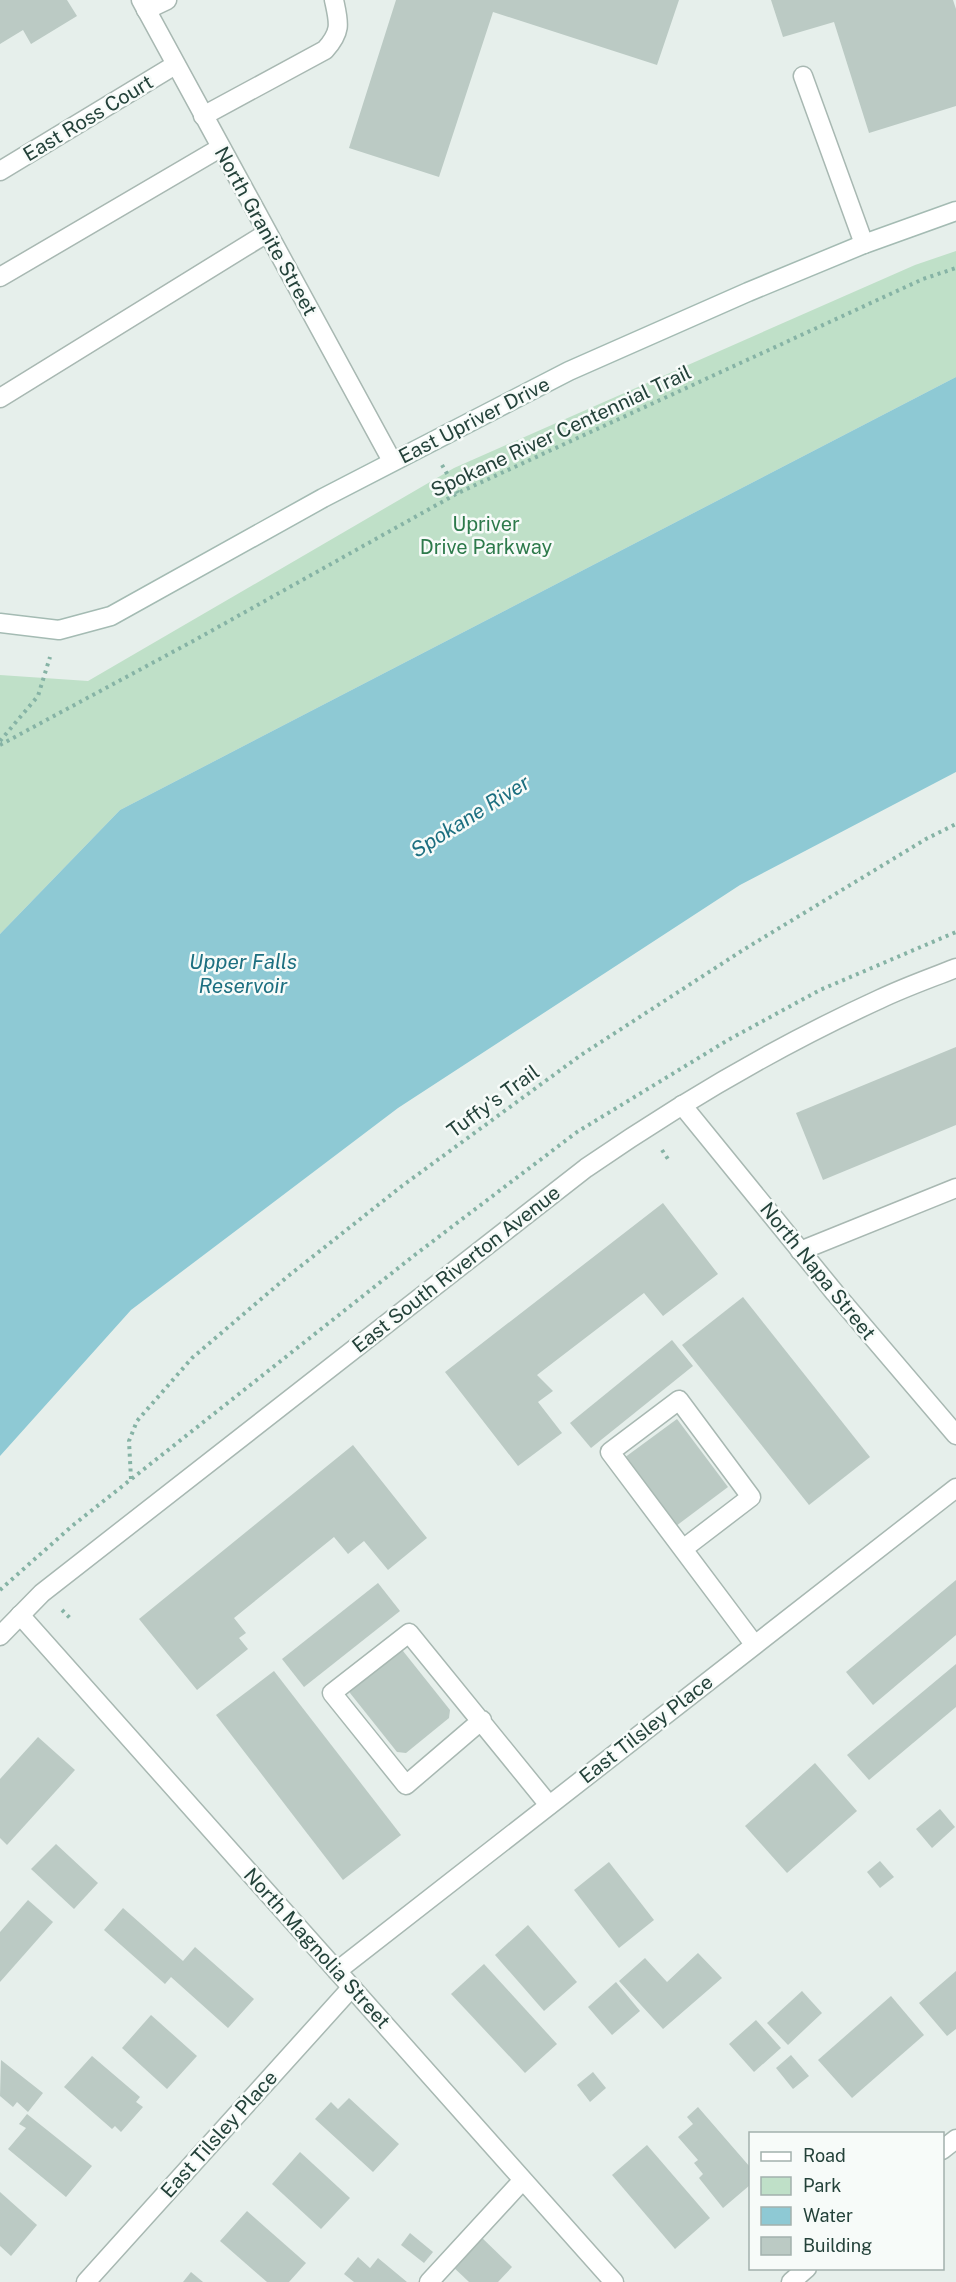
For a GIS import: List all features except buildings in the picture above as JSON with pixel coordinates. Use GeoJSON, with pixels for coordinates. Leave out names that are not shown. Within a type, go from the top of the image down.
{"type":"FeatureCollection","features":[{"type":"Feature","properties":{"kind":"street"},"geometry":{"type":"LineString","coordinates":[[143,5],[167,0]]}},
{"type":"Feature","properties":{"kind":"street"},"geometry":{"type":"LineString","coordinates":[[203,116],[325,50],[336,38],[339,28],[334,0]]}},
{"type":"Feature","properties":{"kind":"street","name":"North Granite Street"},"geometry":{"type":"LineString","coordinates":[[143,5],[392,461]]}},
{"type":"Feature","properties":{"kind":"street","name":"East Ross Court"},"geometry":{"type":"LineString","coordinates":[[0,171],[175,65]]}},
{"type":"Feature","properties":{"kind":"street"},"geometry":{"type":"LineString","coordinates":[[803,76],[864,244]]}},
{"type":"Feature","properties":{"kind":"street"},"geometry":{"type":"LineString","coordinates":[[0,277],[220,147]]}},
{"type":"Feature","properties":{"kind":"street","name":"East Upriver Drive"},"geometry":{"type":"LineString","coordinates":[[0,623],[59,630],[111,616],[392,461],[579,366],[864,244],[956,211]]}},
{"type":"Feature","properties":{"kind":"street"},"geometry":{"type":"LineString","coordinates":[[0,398],[267,233]]}},
{"type":"Feature","properties":{"kind":"street","name":"East South Riverton Avenue"},"geometry":{"type":"LineString","coordinates":[[0,1636],[42,1593],[586,1168],[682,1105],[819,1028],[882,998],[956,968]]}},
{"type":"Feature","properties":{"kind":"street","name":"North Napa Street"},"geometry":{"type":"LineString","coordinates":[[682,1105],[800,1251],[956,1436]]}},
{"type":"Feature","properties":{"kind":"street"},"geometry":{"type":"LineString","coordinates":[[800,1251],[956,1188]]}},
{"type":"Feature","properties":{"kind":"street"},"geometry":{"type":"LineString","coordinates":[[683,1549],[751,1497],[679,1400],[610,1452],[754,1644]]}},
{"type":"Feature","properties":{"kind":"street","name":"East Tilsley Place"},"geometry":{"type":"LineString","coordinates":[[337,1971],[956,1488]]}},
{"type":"Feature","properties":{"kind":"street","name":"North Magnolia Street"},"geometry":{"type":"LineString","coordinates":[[20,1615],[614,2282]]}},
{"type":"Feature","properties":{"kind":"street"},"geometry":{"type":"LineString","coordinates":[[482,1720],[406,1785],[332,1693],[409,1633],[482,1720],[549,1805]]}},
{"type":"Feature","properties":{"kind":"street","name":"East Tilsley Place"},"geometry":{"type":"LineString","coordinates":[[86,2282],[352,1987]]}},
{"type":"Feature","properties":{"kind":"street"},"geometry":{"type":"LineString","coordinates":[[944,2148],[956,2139]]}},
{"type":"Feature","properties":{"kind":"street"},"geometry":{"type":"LineString","coordinates":[[429,2282],[522,2181]]}},
{"type":"Feature","properties":{"kind":"street"},"geometry":{"type":"LineString","coordinates":[[791,2282],[805,2270]]}},
{"type":"Feature","properties":{"kind":"path","name":"Spokane River Centennial Trail"},"geometry":{"type":"LineString","coordinates":[[0,743],[206,634],[459,493],[922,279],[956,268]]}},
{"type":"Feature","properties":{"kind":"path"},"geometry":{"type":"LineString","coordinates":[[0,743],[38,696],[59,630]]}},
{"type":"Feature","properties":{"kind":"path","name":"Tuffy's Trail"},"geometry":{"type":"LineString","coordinates":[[131,1480],[129,1441],[137,1421],[192,1358],[296,1270],[402,1186],[581,1054],[743,950],[926,839],[956,824]]}},
{"type":"Feature","properties":{"kind":"green space","name":"Upriver Drive Parkway"},"geometry":{"type":"Polygon","coordinates":[[[956,251],[956,377],[120,810],[0,934],[0,675],[88,681],[454,468],[915,265],[956,251]]]}},
{"type":"Feature","properties":{"kind":"water","name":"Upper Falls Reservoir"},"geometry":{"type":"Polygon","coordinates":[[[956,377],[956,772],[740,885],[398,1108],[131,1310],[0,1456],[0,934],[120,810],[956,377]]]}},
{"type":"Feature","properties":{"kind":"water label","name":"Spokane River"},"geometry":{"type":"Point","coordinates":[470,816]}}]}
